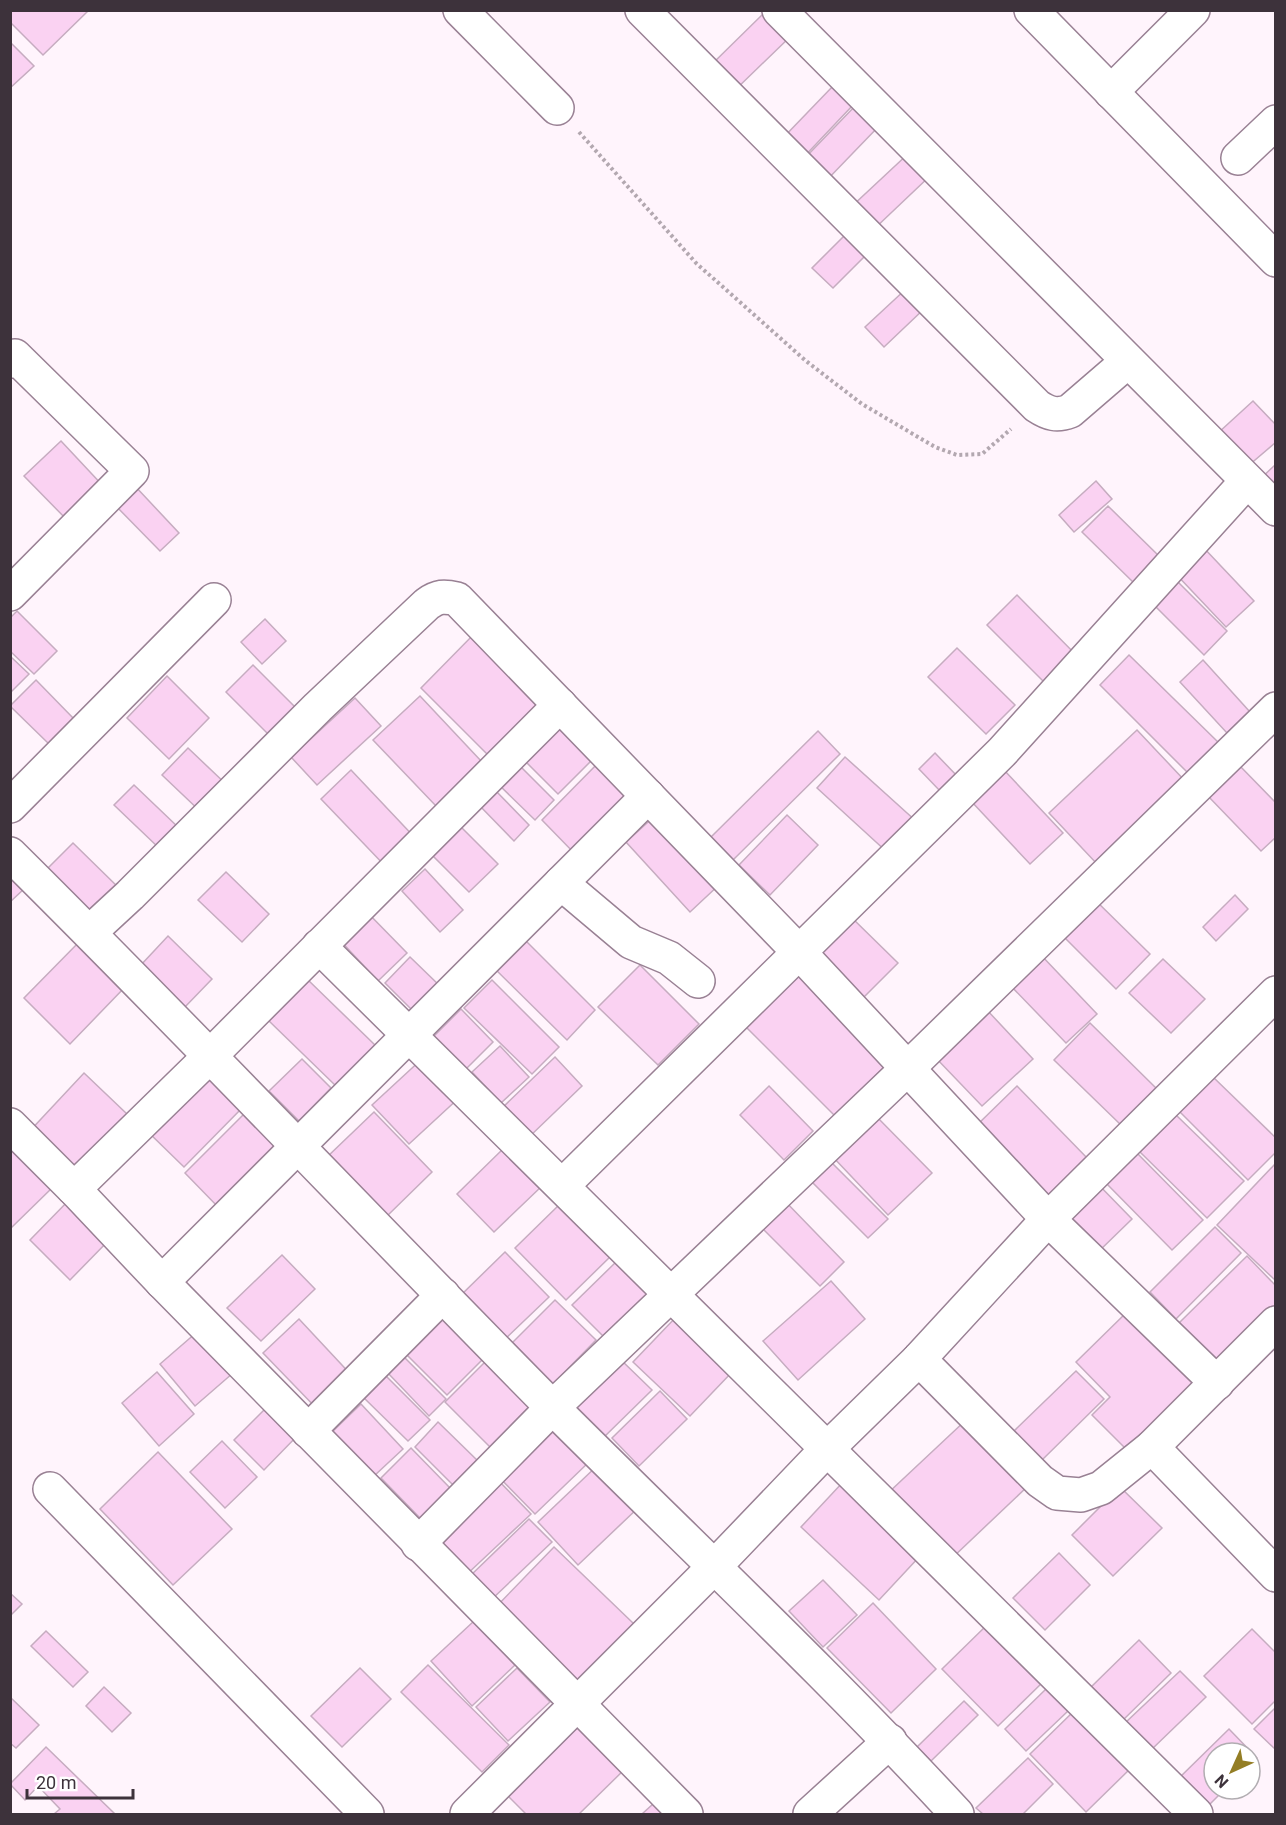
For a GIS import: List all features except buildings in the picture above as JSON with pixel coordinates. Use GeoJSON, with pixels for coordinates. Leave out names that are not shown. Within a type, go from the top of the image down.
{"type":"FeatureCollection","features":[{"type":"Feature","properties":{"kind":"street"},"geometry":{"type":"LineString","coordinates":[[460,10],[557,108]]}},
{"type":"Feature","properties":{"kind":"street"},"geometry":{"type":"LineString","coordinates":[[642,10],[1037,406],[1046,412],[1059,415],[1070,411],[1128,361]]}},
{"type":"Feature","properties":{"kind":"street"},"geometry":{"type":"LineString","coordinates":[[779,10],[1275,509]]}},
{"type":"Feature","properties":{"kind":"street"},"geometry":{"type":"LineString","coordinates":[[1031,10],[1275,260]]}},
{"type":"Feature","properties":{"kind":"street"},"geometry":{"type":"LineString","coordinates":[[1111,92],[1192,10]]}},
{"type":"Feature","properties":{"kind":"street"},"geometry":{"type":"LineString","coordinates":[[1238,158],[1275,122]]}},
{"type":"Feature","properties":{"kind":"street"},"geometry":{"type":"LineString","coordinates":[[10,361],[15,356],[132,471],[10,594]]}},
{"type":"Feature","properties":{"kind":"street"},"geometry":{"type":"LineString","coordinates":[[563,1185],[1002,752],[1247,480]]}},
{"type":"Feature","properties":{"kind":"street"},"geometry":{"type":"LineString","coordinates":[[90,932],[318,707],[427,604],[437,597],[446,596],[456,599],[799,952],[1048,1219],[1217,1383]]}},
{"type":"Feature","properties":{"kind":"street"},"geometry":{"type":"LineString","coordinates":[[10,806],[214,600]]}},
{"type":"Feature","properties":{"kind":"street"},"geometry":{"type":"LineString","coordinates":[[74,1189],[560,705]]}},
{"type":"Feature","properties":{"kind":"street"},"geometry":{"type":"LineString","coordinates":[[418,1544],[553,1407],[908,1068],[1275,709]]}},
{"type":"Feature","properties":{"kind":"street"},"geometry":{"type":"LineString","coordinates":[[162,1282],[648,796]]}},
{"type":"Feature","properties":{"kind":"street"},"geometry":{"type":"LineString","coordinates":[[10,854],[90,932],[553,1407],[890,1741],[957,1815]]}},
{"type":"Feature","properties":{"kind":"street"},"geometry":{"type":"LineString","coordinates":[[561,882],[631,942],[669,958],[698,981]]}},
{"type":"Feature","properties":{"kind":"street"},"geometry":{"type":"LineString","coordinates":[[319,946],[563,1185],[1196,1815]]}},
{"type":"Feature","properties":{"kind":"street"},"geometry":{"type":"LineString","coordinates":[[467,1815],[715,1566],[828,1448],[919,1359],[1048,1219],[1275,993]]}},
{"type":"Feature","properties":{"kind":"street"},"geometry":{"type":"LineString","coordinates":[[10,1125],[686,1815]]}},
{"type":"Feature","properties":{"kind":"street"},"geometry":{"type":"LineString","coordinates":[[308,1431],[443,1295]]}},
{"type":"Feature","properties":{"kind":"street"},"geometry":{"type":"LineString","coordinates":[[919,1359],[1040,1481],[1057,1493],[1081,1495],[1101,1488],[1152,1447],[1275,1323]]}},
{"type":"Feature","properties":{"kind":"street"},"geometry":{"type":"LineString","coordinates":[[1152,1447],[1275,1575]]}},
{"type":"Feature","properties":{"kind":"street"},"geometry":{"type":"LineString","coordinates":[[50,1488],[368,1815]]}},
{"type":"Feature","properties":{"kind":"street"},"geometry":{"type":"LineString","coordinates":[[810,1815],[890,1741]]}},
{"type":"Feature","properties":{"kind":"path"},"geometry":{"type":"LineString","coordinates":[[557,108],[696,263],[806,362],[862,404],[935,447],[957,455],[982,454],[1037,406]]}}]}
